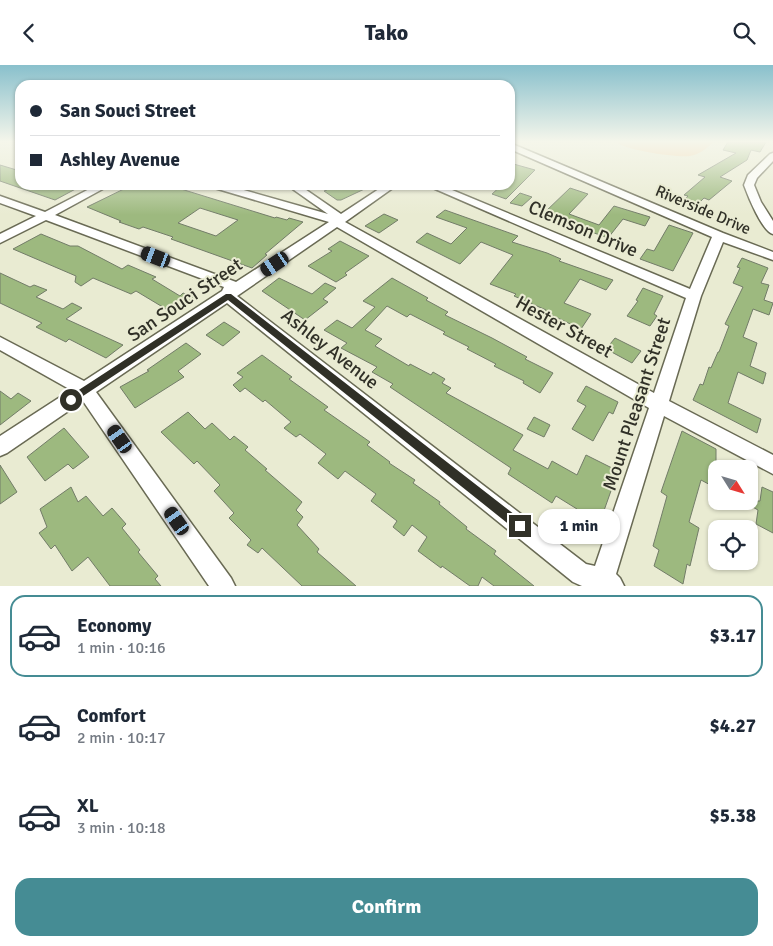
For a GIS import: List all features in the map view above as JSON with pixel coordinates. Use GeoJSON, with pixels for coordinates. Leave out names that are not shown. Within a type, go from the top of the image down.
{"type":"FeatureCollection","features":[{"type":"Feature","properties":{"kind":"street","name":"Riverside Drive"},"geometry":{"type":"LineString","coordinates":[[557,166],[719,236],[773,256]]}},
{"type":"Feature","properties":{"kind":"street"},"geometry":{"type":"LineString","coordinates":[[764,166],[752,177],[749,185],[756,202],[773,230]]}},
{"type":"Feature","properties":{"kind":"street"},"geometry":{"type":"LineString","coordinates":[[0,239],[95,190]]}},
{"type":"Feature","properties":{"kind":"street"},"geometry":{"type":"LineString","coordinates":[[233,190],[339,220]]}},
{"type":"Feature","properties":{"kind":"street","name":"Hester Street"},"geometry":{"type":"LineString","coordinates":[[299,190],[339,220],[658,404],[773,465]]}},
{"type":"Feature","properties":{"kind":"street","name":"San Souci Street"},"geometry":{"type":"LineString","coordinates":[[0,447],[384,190]]}},
{"type":"Feature","properties":{"kind":"street","name":"Clemson Drive"},"geometry":{"type":"LineString","coordinates":[[442,190],[694,296]]}},
{"type":"Feature","properties":{"kind":"street","name":"Ashley Avenue"},"geometry":{"type":"LineString","coordinates":[[0,199],[231,285],[228,296],[581,574],[605,584]]}},
{"type":"Feature","properties":{"kind":"street","name":"Mount Pleasant Street"},"geometry":{"type":"LineString","coordinates":[[605,584],[658,404],[694,296],[719,236]]}},
{"type":"Feature","properties":{"kind":"street"},"geometry":{"type":"LineString","coordinates":[[0,343],[85,390],[223,586]]}},
{"type":"Feature","properties":{"kind":"building"},"geometry":{"type":"Polygon","coordinates":[[[0,166],[15,170],[15,186],[0,181],[0,166]]]}},
{"type":"Feature","properties":{"kind":"building"},"geometry":{"type":"Polygon","coordinates":[[[515,166],[535,170],[515,190],[515,166]]]}},
{"type":"Feature","properties":{"kind":"building"},"geometry":{"type":"Polygon","coordinates":[[[713,166],[737,166],[720,177],[732,181],[709,200],[704,198],[698,204],[685,199],[688,196],[684,195],[705,177],[698,175],[713,166]]]}},
{"type":"Feature","properties":{"kind":"building"},"geometry":{"type":"Polygon","coordinates":[[[570,188],[588,194],[569,214],[599,225],[614,206],[650,217],[645,226],[623,219],[608,238],[564,222],[565,219],[563,221],[544,213],[570,188]]]}},
{"type":"Feature","properties":{"kind":"building"},"geometry":{"type":"Polygon","coordinates":[[[26,190],[74,190],[55,200],[26,190]]]}},
{"type":"Feature","properties":{"kind":"building"},"geometry":{"type":"Polygon","coordinates":[[[122,190],[184,190],[275,218],[287,220],[289,218],[303,222],[265,254],[267,255],[252,268],[171,239],[173,237],[143,227],[139,229],[119,222],[121,221],[87,207],[122,190]],[[200,208],[178,223],[216,236],[238,220],[200,208]]]}},
{"type":"Feature","properties":{"kind":"building"},"geometry":{"type":"Polygon","coordinates":[[[362,190],[341,200],[337,200],[324,191],[362,190]]]}},
{"type":"Feature","properties":{"kind":"building"},"geometry":{"type":"Polygon","coordinates":[[[496,190],[515,190],[506,199],[492,194],[496,190]]]}},
{"type":"Feature","properties":{"kind":"building"},"geometry":{"type":"Polygon","coordinates":[[[520,193],[532,197],[522,206],[510,203],[520,193]]]}},
{"type":"Feature","properties":{"kind":"building"},"geometry":{"type":"Polygon","coordinates":[[[445,210],[518,236],[512,242],[547,253],[561,259],[559,261],[613,280],[606,290],[580,279],[564,303],[591,314],[581,329],[545,312],[546,310],[514,296],[516,294],[490,284],[513,255],[481,242],[460,264],[416,242],[427,233],[451,244],[467,228],[436,217],[445,210]]]}},
{"type":"Feature","properties":{"kind":"building"},"geometry":{"type":"Polygon","coordinates":[[[384,214],[398,220],[379,233],[365,226],[384,214]]]}},
{"type":"Feature","properties":{"kind":"building"},"geometry":{"type":"Polygon","coordinates":[[[669,225],[693,233],[673,271],[640,259],[647,249],[654,251],[669,225]]]}},
{"type":"Feature","properties":{"kind":"building"},"geometry":{"type":"Polygon","coordinates":[[[41,234],[70,246],[78,246],[122,269],[128,265],[156,277],[152,279],[180,296],[183,293],[194,297],[181,308],[177,306],[171,312],[136,291],[131,294],[93,278],[81,286],[75,282],[76,276],[13,249],[41,234]]]}},
{"type":"Feature","properties":{"kind":"building"},"geometry":{"type":"Polygon","coordinates":[[[340,241],[369,256],[336,282],[308,266],[332,251],[328,249],[340,241]]]}},
{"type":"Feature","properties":{"kind":"building"},"geometry":{"type":"Polygon","coordinates":[[[742,258],[768,268],[761,283],[769,285],[764,300],[773,303],[769,315],[753,309],[743,337],[757,343],[750,366],[766,373],[763,384],[738,372],[728,403],[761,419],[757,433],[693,400],[700,384],[703,385],[709,367],[711,368],[719,352],[729,326],[725,324],[743,287],[733,283],[740,268],[737,267],[742,258]]]}},
{"type":"Feature","properties":{"kind":"building"},"geometry":{"type":"Polygon","coordinates":[[[0,273],[30,287],[34,285],[47,290],[36,297],[63,309],[72,303],[82,308],[66,319],[123,345],[106,358],[69,339],[66,342],[36,327],[42,323],[0,303],[0,273]]]}},
{"type":"Feature","properties":{"kind":"building"},"geometry":{"type":"Polygon","coordinates":[[[279,278],[312,294],[325,283],[336,288],[323,299],[328,302],[305,320],[262,291],[279,278]]]}},
{"type":"Feature","properties":{"kind":"building"},"geometry":{"type":"Polygon","coordinates":[[[392,278],[428,298],[426,300],[448,312],[445,315],[492,338],[527,357],[525,359],[553,373],[540,393],[523,383],[524,381],[494,366],[496,364],[467,349],[469,347],[443,334],[445,332],[410,314],[407,317],[387,306],[365,330],[382,339],[375,346],[409,366],[410,364],[431,375],[433,372],[445,379],[442,383],[451,388],[446,393],[523,435],[513,450],[548,469],[552,461],[577,475],[586,455],[618,471],[595,536],[571,521],[577,509],[556,496],[552,503],[508,474],[511,468],[390,387],[393,384],[372,372],[377,367],[341,348],[347,343],[324,330],[337,320],[352,328],[375,307],[363,301],[392,278]]]}},
{"type":"Feature","properties":{"kind":"building"},"geometry":{"type":"Polygon","coordinates":[[[643,288],[663,296],[654,314],[657,316],[650,326],[627,316],[638,301],[636,300],[643,288]]]}},
{"type":"Feature","properties":{"kind":"building"},"geometry":{"type":"Polygon","coordinates":[[[224,322],[240,332],[223,346],[206,335],[224,322]]]}},
{"type":"Feature","properties":{"kind":"building"},"geometry":{"type":"Polygon","coordinates":[[[615,338],[641,351],[632,363],[606,349],[615,338]]]}},
{"type":"Feature","properties":{"kind":"building"},"geometry":{"type":"Polygon","coordinates":[[[186,343],[201,354],[178,371],[184,377],[135,408],[120,387],[149,371],[147,370],[186,343]]]}},
{"type":"Feature","properties":{"kind":"building"},"geometry":{"type":"Polygon","coordinates":[[[262,355],[292,377],[289,379],[328,407],[324,410],[370,442],[367,445],[389,463],[415,480],[413,483],[440,502],[439,504],[467,527],[466,529],[496,551],[494,554],[534,586],[494,586],[482,577],[478,586],[470,586],[418,551],[427,537],[412,525],[404,536],[393,527],[397,521],[371,501],[376,494],[345,471],[338,479],[318,463],[326,454],[300,434],[296,437],[284,428],[291,422],[265,400],[263,402],[245,388],[240,392],[233,385],[243,377],[237,373],[262,355]]]}},
{"type":"Feature","properties":{"kind":"building"},"geometry":{"type":"Polygon","coordinates":[[[586,386],[618,402],[613,414],[609,412],[593,441],[572,429],[586,406],[577,401],[586,386]]]}},
{"type":"Feature","properties":{"kind":"building"},"geometry":{"type":"Polygon","coordinates":[[[0,391],[11,399],[18,393],[31,401],[0,425],[0,391]]]}},
{"type":"Feature","properties":{"kind":"building"},"geometry":{"type":"Polygon","coordinates":[[[188,412],[205,429],[212,423],[230,440],[234,436],[248,447],[245,450],[302,502],[296,510],[303,517],[297,525],[319,549],[317,552],[356,586],[302,586],[262,548],[258,553],[247,545],[251,540],[229,518],[234,513],[214,491],[220,485],[197,461],[194,464],[161,432],[188,412]]]}},
{"type":"Feature","properties":{"kind":"building"},"geometry":{"type":"Polygon","coordinates":[[[534,417],[550,425],[544,437],[527,429],[534,417]]]}},
{"type":"Feature","properties":{"kind":"building"},"geometry":{"type":"Polygon","coordinates":[[[64,428],[89,457],[73,469],[68,464],[45,481],[27,457],[64,428]]]}},
{"type":"Feature","properties":{"kind":"building"},"geometry":{"type":"Polygon","coordinates":[[[682,431],[716,449],[716,460],[708,460],[708,484],[701,480],[689,522],[699,528],[690,566],[687,564],[683,584],[654,566],[659,550],[653,546],[667,496],[661,492],[682,431]]]}},
{"type":"Feature","properties":{"kind":"building"},"geometry":{"type":"Polygon","coordinates":[[[0,465],[17,492],[0,504],[0,465]]]}},
{"type":"Feature","properties":{"kind":"building"},"geometry":{"type":"Polygon","coordinates":[[[71,487],[78,502],[86,496],[103,516],[112,508],[126,524],[122,528],[140,550],[138,552],[158,576],[155,579],[161,586],[110,586],[88,557],[72,571],[55,545],[51,549],[39,533],[47,527],[40,509],[71,487]]]}},
{"type":"Feature","properties":{"kind":"building"},"geometry":{"type":"Polygon","coordinates":[[[762,487],[773,492],[773,533],[758,525],[758,501],[760,501],[762,487]]]}},
{"type":"Feature","properties":{"kind":"route"},"geometry":{"type":"LineString","coordinates":[[71,400],[228,296],[520,526]]}}]}
